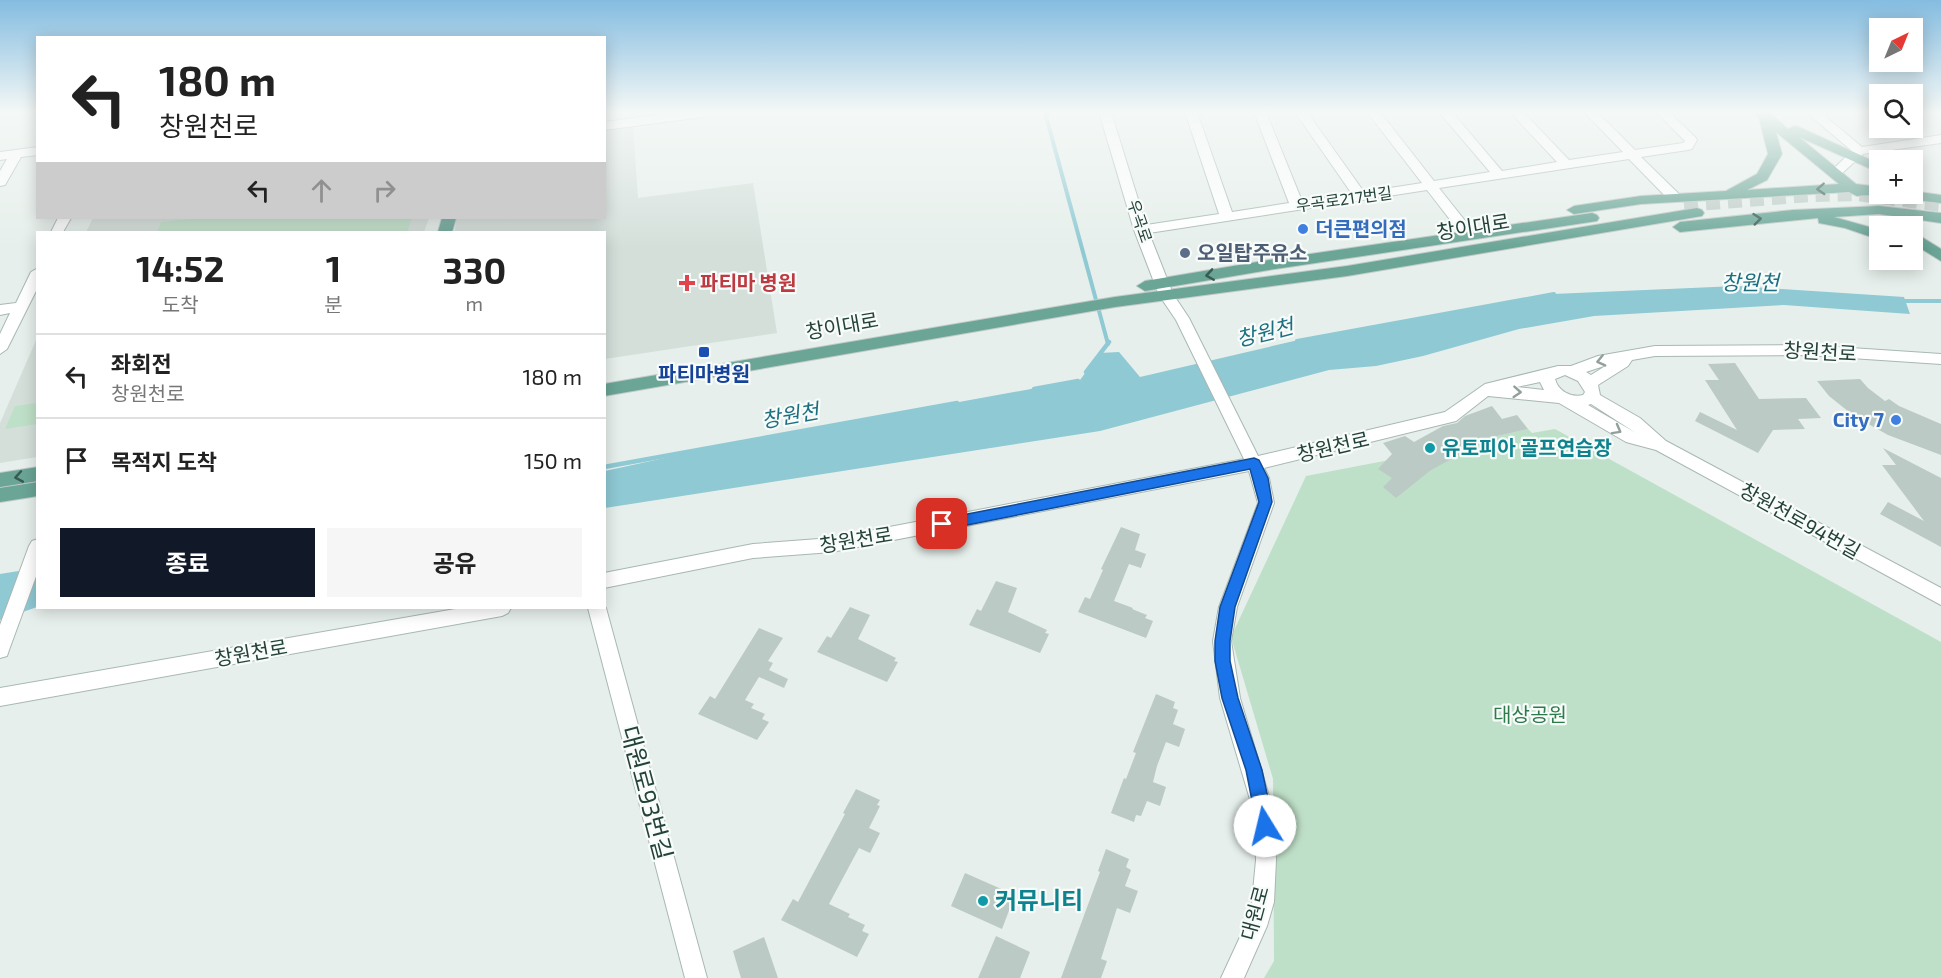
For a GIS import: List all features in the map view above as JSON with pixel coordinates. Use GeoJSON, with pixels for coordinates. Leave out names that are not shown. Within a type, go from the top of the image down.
{"type":"FeatureCollection","features":[{"type":"Feature","properties":{"kind":"main road"},"geometry":{"type":"LineString","coordinates":[[1726,195],[1762,177],[1773,158]]}},
{"type":"Feature","properties":{"kind":"main road"},"geometry":{"type":"LineString","coordinates":[[1816,158],[1887,216]]}},
{"type":"Feature","properties":{"kind":"main road"},"geometry":{"type":"LineString","coordinates":[[1923,186],[1941,190]]}},
{"type":"Feature","properties":{"kind":"main road"},"geometry":{"type":"LineString","coordinates":[[1687,203],[1726,195],[1852,188],[1869,190]]}},
{"type":"Feature","properties":{"kind":"main road"},"geometry":{"type":"LineString","coordinates":[[1923,197],[1941,199]]}},
{"type":"Feature","properties":{"kind":"main road"},"geometry":{"type":"LineString","coordinates":[[1269,265],[1294,256],[1641,200],[1712,202],[1721,211],[1717,223]]}},
{"type":"Feature","properties":{"kind":"main road","name":"창이대로"},"geometry":{"type":"LineString","coordinates":[[606,390],[1115,296],[1164,289],[1269,265],[1687,203]]}},
{"type":"Feature","properties":{"kind":"main road","name":"창이대로"},"geometry":{"type":"LineString","coordinates":[[1164,289],[1194,293],[1284,280],[1687,203]]}},
{"type":"Feature","properties":{"kind":"main road"},"geometry":{"type":"LineString","coordinates":[[1284,280],[1320,285],[1475,258],[1717,223],[1793,215],[1879,210],[1941,218]]}},
{"type":"Feature","properties":{"kind":"main road"},"geometry":{"type":"LineString","coordinates":[[1793,215],[1847,224],[1869,231]]}},
{"type":"Feature","properties":{"kind":"main road"},"geometry":{"type":"LineString","coordinates":[[1923,244],[1941,257]]}},
{"type":"Feature","properties":{"kind":"main road"},"geometry":{"type":"LineString","coordinates":[[1923,251],[1941,257]]}},
{"type":"Feature","properties":{"kind":"main road","name":"창이대로"},"geometry":{"type":"LineString","coordinates":[[606,378],[1082,302]]}},
{"type":"Feature","properties":{"kind":"main road"},"geometry":{"type":"LineString","coordinates":[[0,480],[36,474]]}},
{"type":"Feature","properties":{"kind":"main road"},"geometry":{"type":"LineString","coordinates":[[0,495],[36,489]]}},
{"type":"Feature","properties":{"kind":"street"},"geometry":{"type":"LineString","coordinates":[[0,182],[13,158]]}},
{"type":"Feature","properties":{"kind":"street","name":"우곡로"},"geometry":{"type":"LineString","coordinates":[[1119,158],[1141,230],[1164,289]]}},
{"type":"Feature","properties":{"kind":"street"},"geometry":{"type":"LineString","coordinates":[[1207,158],[1227,217]]}},
{"type":"Feature","properties":{"kind":"street"},"geometry":{"type":"LineString","coordinates":[[1278,158],[1297,206]]}},
{"type":"Feature","properties":{"kind":"street"},"geometry":{"type":"LineString","coordinates":[[1333,158],[1361,197]]}},
{"type":"Feature","properties":{"kind":"street"},"geometry":{"type":"LineString","coordinates":[[1409,158],[1463,227]]}},
{"type":"Feature","properties":{"kind":"street"},"geometry":{"type":"LineString","coordinates":[[1484,158],[1500,176]]}},
{"type":"Feature","properties":{"kind":"street"},"geometry":{"type":"LineString","coordinates":[[1560,158],[1568,166]]}},
{"type":"Feature","properties":{"kind":"street","name":"우곡로217번길"},"geometry":{"type":"LineString","coordinates":[[1141,230],[1623,158]]}},
{"type":"Feature","properties":{"kind":"street"},"geometry":{"type":"LineString","coordinates":[[1636,158],[1687,203]]}},
{"type":"Feature","properties":{"kind":"street"},"geometry":{"type":"LineString","coordinates":[[1835,173],[1852,158]]}},
{"type":"Feature","properties":{"kind":"street"},"geometry":{"type":"LineString","coordinates":[[0,349],[36,276]]}},
{"type":"Feature","properties":{"kind":"street","name":"대원로"},"geometry":{"type":"LineString","coordinates":[[1164,289],[1182,318],[1261,478],[1266,502],[1228,607],[1222,641],[1225,679],[1254,770],[1264,813],[1266,860],[1263,902],[1256,926],[1232,978]]}},
{"type":"Feature","properties":{"kind":"street"},"geometry":{"type":"LineString","coordinates":[[0,310],[21,307]]}},
{"type":"Feature","properties":{"kind":"street","name":"창원천로"},"geometry":{"type":"LineString","coordinates":[[1572,372],[1598,361],[1655,351],[1784,350],[1941,359]]}},
{"type":"Feature","properties":{"kind":"street"},"geometry":{"type":"LineString","coordinates":[[1485,390],[1581,401],[1627,356]]}},
{"type":"Feature","properties":{"kind":"street"},"geometry":{"type":"LineString","coordinates":[[1485,390],[1558,370],[1572,372],[1660,445]]}},
{"type":"Feature","properties":{"kind":"street"},"geometry":{"type":"LineString","coordinates":[[1552,373],[1548,376],[1549,387],[1563,398],[1632,438],[1660,445]]}},
{"type":"Feature","properties":{"kind":"street","name":"창원천로"},"geometry":{"type":"LineString","coordinates":[[606,581],[753,551],[832,546],[1254,464],[1355,442],[1450,417],[1485,390]]}},
{"type":"Feature","properties":{"kind":"street","name":"창원천로94번길"},"geometry":{"type":"LineString","coordinates":[[1660,445],[1941,597]]}},
{"type":"Feature","properties":{"kind":"street"},"geometry":{"type":"LineString","coordinates":[[0,650],[36,551]]}},
{"type":"Feature","properties":{"kind":"street","name":"창원천로"},"geometry":{"type":"LineString","coordinates":[[0,697],[496,609]]}},
{"type":"Feature","properties":{"kind":"street","name":"대원로93번길"},"geometry":{"type":"LineString","coordinates":[[597,609],[696,978]]}},
{"type":"Feature","properties":{"kind":"shaded area","name":"파티마 병원"},"geometry":{"type":"Polygon","coordinates":[[[606,158],[635,158],[638,198],[753,183],[777,333],[606,359],[606,231],[455,231],[456,219],[606,219],[606,158]]]}},
{"type":"Feature","properties":{"kind":"shaded area"},"geometry":{"type":"Polygon","coordinates":[[[92,219],[429,219],[424,231],[86,231],[92,219]]]}},
{"type":"Feature","properties":{"kind":"shaded area"},"geometry":{"type":"Polygon","coordinates":[[[36,340],[36,457],[0,463],[0,423],[36,340]]]}},
{"type":"Feature","properties":{"kind":"green space"},"geometry":{"type":"Polygon","coordinates":[[[190,219],[412,219],[407,231],[157,231],[161,222],[190,219]]]}},
{"type":"Feature","properties":{"kind":"green space"},"geometry":{"type":"Polygon","coordinates":[[[36,403],[36,424],[5,429],[15,406],[36,403]]]}},
{"type":"Feature","properties":{"kind":"green space","name":"대상공원"},"geometry":{"type":"Polygon","coordinates":[[[1528,429],[1532,433],[1555,429],[1941,642],[1941,978],[1264,978],[1274,961],[1273,779],[1231,637],[1306,476],[1483,442],[1493,437],[1528,429]]]}},
{"type":"Feature","properties":{"kind":"water"},"geometry":{"type":"Polygon","coordinates":[[[1737,286],[1904,297],[1910,314],[1784,305],[1594,316],[1519,329],[1423,356],[1376,366],[1329,370],[1100,431],[606,508],[606,471],[729,444],[1080,380],[1100,353],[1119,352],[1140,377],[1294,341],[1553,294],[1737,286]]]}},
{"type":"Feature","properties":{"kind":"water"},"geometry":{"type":"Polygon","coordinates":[[[36,568],[36,607],[0,620],[0,574],[36,568]]]}},
{"type":"Feature","properties":{"kind":"building"},"geometry":{"type":"Polygon","coordinates":[[[1735,363],[1759,399],[1806,398],[1821,418],[1798,419],[1805,429],[1773,430],[1758,453],[1695,421],[1700,412],[1737,430],[1705,380],[1719,380],[1708,364],[1735,363]]]}},
{"type":"Feature","properties":{"kind":"building","name":"City 7"},"geometry":{"type":"Polygon","coordinates":[[[1860,379],[1885,401],[1889,399],[1899,406],[1941,424],[1941,455],[1888,435],[1854,416],[1829,396],[1817,381],[1860,379]]]}},
{"type":"Feature","properties":{"kind":"building","name":"유토피아 골프연습장"},"geometry":{"type":"Polygon","coordinates":[[[1492,406],[1502,419],[1517,415],[1528,429],[1493,437],[1431,470],[1396,498],[1383,487],[1392,478],[1378,469],[1392,454],[1383,443],[1405,436],[1414,442],[1443,426],[1457,423],[1465,416],[1492,406]]]}},
{"type":"Feature","properties":{"kind":"building"},"geometry":{"type":"Polygon","coordinates":[[[1883,448],[1941,478],[1941,547],[1880,514],[1888,502],[1924,521],[1882,465],[1896,465],[1883,448]]]}},
{"type":"Feature","properties":{"kind":"building"},"geometry":{"type":"Polygon","coordinates":[[[1121,527],[1140,534],[1135,550],[1146,554],[1141,568],[1129,564],[1114,601],[1147,615],[1145,618],[1153,621],[1146,638],[1078,612],[1085,597],[1090,599],[1121,527]]]}},
{"type":"Feature","properties":{"kind":"building"},"geometry":{"type":"Polygon","coordinates":[[[996,581],[1017,588],[1008,612],[1047,630],[1045,633],[1049,634],[1040,653],[969,625],[977,609],[981,611],[996,581]]]}},
{"type":"Feature","properties":{"kind":"building"},"geometry":{"type":"Polygon","coordinates":[[[850,607],[870,615],[858,639],[896,658],[894,661],[898,662],[887,682],[817,652],[827,636],[831,638],[850,607]]]}},
{"type":"Feature","properties":{"kind":"building"},"geometry":{"type":"Polygon","coordinates":[[[759,628],[783,638],[768,661],[773,663],[769,670],[788,679],[784,688],[759,677],[745,700],[754,704],[751,708],[765,714],[762,719],[769,722],[757,740],[698,714],[710,696],[715,699],[759,628]]]}},
{"type":"Feature","properties":{"kind":"building"},"geometry":{"type":"Polygon","coordinates":[[[1156,694],[1175,702],[1173,708],[1178,710],[1173,724],[1185,729],[1179,747],[1166,742],[1157,766],[1153,782],[1166,787],[1160,806],[1147,801],[1141,816],[1136,815],[1134,822],[1111,813],[1136,753],[1133,752],[1156,694]]]}},
{"type":"Feature","properties":{"kind":"building"},"geometry":{"type":"Polygon","coordinates":[[[856,789],[880,800],[877,805],[880,806],[869,828],[880,833],[870,853],[859,848],[829,904],[850,914],[848,917],[865,925],[862,931],[869,934],[857,957],[781,920],[793,899],[798,902],[856,789]]]}},
{"type":"Feature","properties":{"kind":"building"},"geometry":{"type":"Polygon","coordinates":[[[1106,849],[1129,859],[1126,867],[1131,870],[1125,886],[1138,891],[1130,913],[1117,908],[1101,959],[1107,961],[1101,978],[1061,978],[1100,872],[1098,871],[1106,849]]]}},
{"type":"Feature","properties":{"kind":"building","name":"커뮤니티"},"geometry":{"type":"Polygon","coordinates":[[[965,873],[1015,895],[1002,929],[951,906],[965,873]]]}},
{"type":"Feature","properties":{"kind":"building","name":"커뮤니티"},"geometry":{"type":"Polygon","coordinates":[[[996,936],[1030,952],[1020,978],[978,978],[996,936]]]}},
{"type":"Feature","properties":{"kind":"building"},"geometry":{"type":"Polygon","coordinates":[[[764,937],[778,978],[741,978],[733,951],[764,937]]]}},
{"type":"Feature","properties":{"kind":"waterway"},"geometry":{"type":"LineString","coordinates":[[1057,158],[1108,343]]}},
{"type":"Feature","properties":{"kind":"waterway","name":"창원천"},"geometry":{"type":"LineString","coordinates":[[1297,341],[1554,294]]}},
{"type":"Feature","properties":{"kind":"waterway","name":"창원천"},"geometry":{"type":"LineString","coordinates":[[1902,301],[1941,301]]}},
{"type":"Feature","properties":{"kind":"waterway"},"geometry":{"type":"LineString","coordinates":[[1086,372],[1108,343]]}},
{"type":"Feature","properties":{"kind":"waterway","name":"창원천"},"geometry":{"type":"LineString","coordinates":[[1034,389],[1078,381]]}},
{"type":"Feature","properties":{"kind":"waterway","name":"창원천"},"geometry":{"type":"LineString","coordinates":[[606,467],[957,403]]}},
{"type":"Feature","properties":{"kind":"tunnel"},"geometry":{"type":"LineString","coordinates":[[1684,205],[1811,195],[1858,194],[1941,205]]}},
{"type":"Feature","properties":{"kind":"place","name":"더큰편의점"},"geometry":{"type":"Point","coordinates":[1303,229]}},
{"type":"Feature","properties":{"kind":"place","name":"오일탑주유소"},"geometry":{"type":"Point","coordinates":[1185,253]}},
{"type":"Feature","properties":{"kind":"place","name":"파티마 병원"},"geometry":{"type":"Point","coordinates":[687,283]}},
{"type":"Feature","properties":{"kind":"place","name":"파티마병원"},"geometry":{"type":"Point","coordinates":[704,352]}},
{"type":"Feature","properties":{"kind":"place","name":"City 7"},"geometry":{"type":"Point","coordinates":[1896,420]}},
{"type":"Feature","properties":{"kind":"place","name":"유토피아 골프연습장"},"geometry":{"type":"Point","coordinates":[1430,448]}},
{"type":"Feature","properties":{"kind":"place","name":"커뮤니티"},"geometry":{"type":"Point","coordinates":[983,901]}},
{"type":"Feature","properties":{"kind":"route"},"geometry":{"type":"LineString","coordinates":[[942,524],[1254,464],[1261,478],[1266,502],[1228,607],[1222,641],[1222,661],[1230,698],[1254,770],[1265,826]]}}]}
